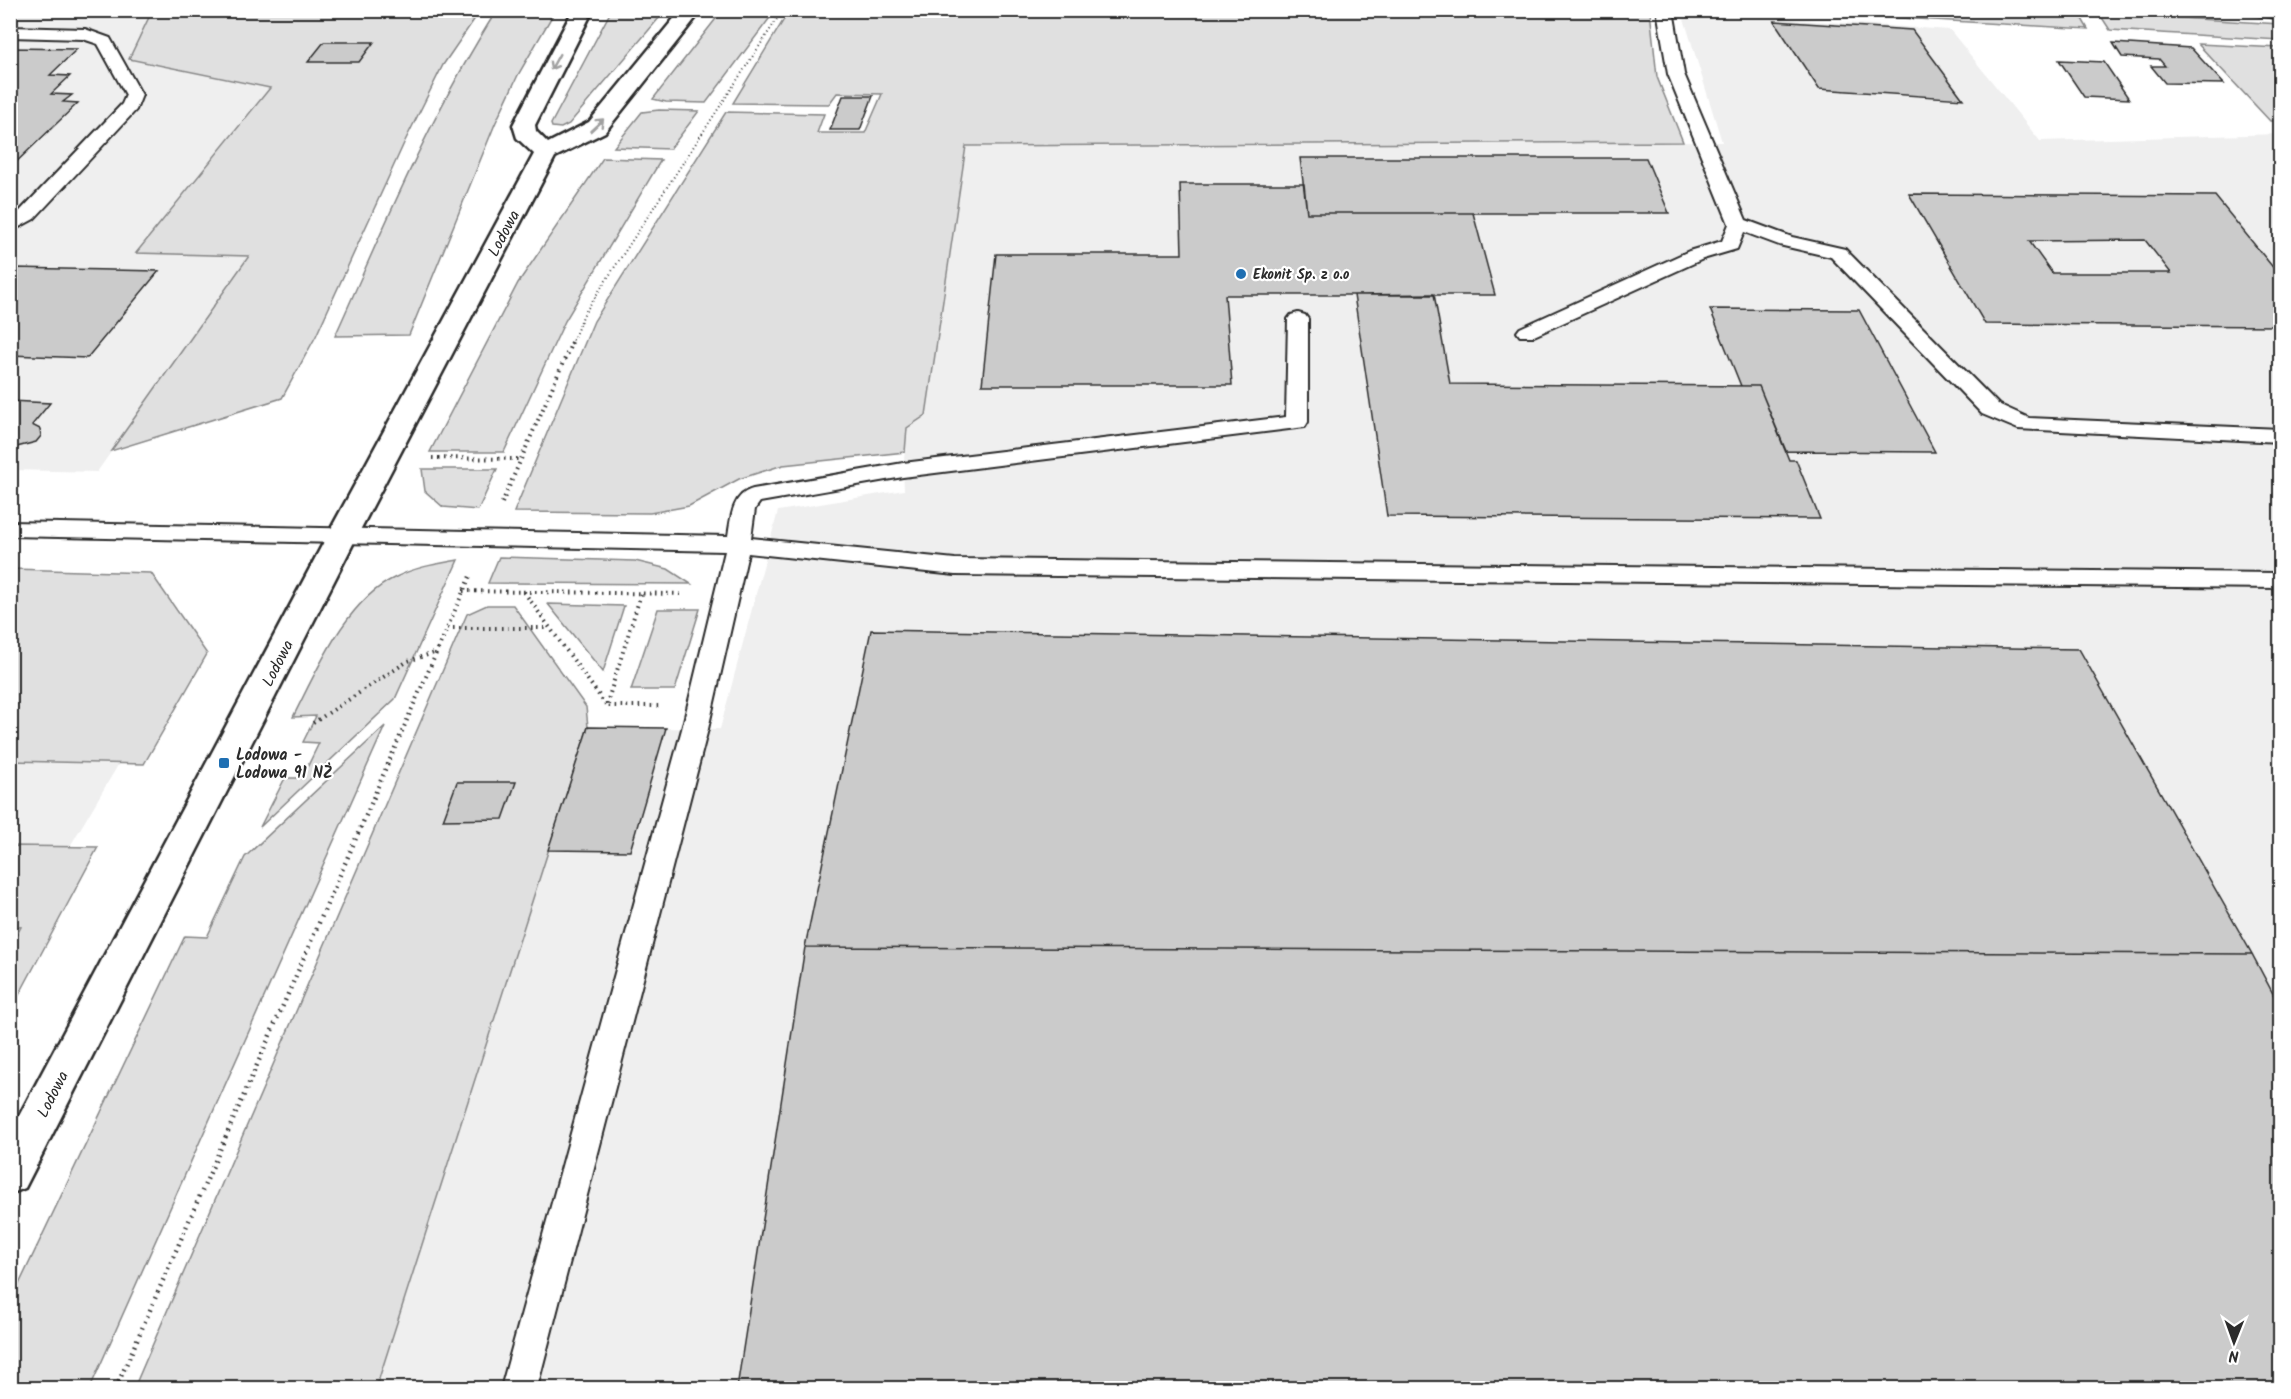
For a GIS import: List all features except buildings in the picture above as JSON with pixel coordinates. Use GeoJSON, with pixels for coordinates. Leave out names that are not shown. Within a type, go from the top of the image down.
{"type":"FeatureCollection","features":[{"type":"Feature","properties":{"kind":"street"},"geometry":{"type":"LineString","coordinates":[[583,10],[524,124],[525,133],[546,153],[597,127],[692,10]]}},
{"type":"Feature","properties":{"kind":"street"},"geometry":{"type":"LineString","coordinates":[[2260,10],[2280,12]]}},
{"type":"Feature","properties":{"kind":"street","name":"Lodowa"},"geometry":{"type":"LineString","coordinates":[[10,1175],[342,536],[546,153]]}},
{"type":"Feature","properties":{"kind":"lane"},"geometry":{"type":"LineString","coordinates":[[1527,332],[1696,255],[1730,245],[1738,224],[1676,74],[1665,10]]}},
{"type":"Feature","properties":{"kind":"lane"},"geometry":{"type":"LineString","coordinates":[[10,32],[85,34],[104,42],[134,95],[130,106],[27,215],[10,227]]}},
{"type":"Feature","properties":{"kind":"lane"},"geometry":{"type":"LineString","coordinates":[[1738,224],[1786,241],[1838,253],[1990,409],[2026,424],[2280,436]]}},
{"type":"Feature","properties":{"kind":"lane"},"geometry":{"type":"LineString","coordinates":[[519,1389],[701,706],[728,595],[744,508],[753,496],[903,470],[1297,422],[1298,319]]}},
{"type":"Feature","properties":{"kind":"lane"},"geometry":{"type":"LineString","coordinates":[[10,528],[738,544],[955,567],[2276,580]]}},
{"type":"Feature","properties":{"kind":"path"},"geometry":{"type":"LineString","coordinates":[[116,1389],[584,314],[783,10]]}},
{"type":"Feature","properties":{"kind":"path"},"geometry":{"type":"LineString","coordinates":[[463,591],[728,595]]}},
{"type":"Feature","properties":{"kind":"path"},"geometry":{"type":"LineString","coordinates":[[523,592],[606,706]]}},
{"type":"Feature","properties":{"kind":"path"},"geometry":{"type":"LineString","coordinates":[[606,706],[641,594]]}},
{"type":"Feature","properties":{"kind":"path"},"geometry":{"type":"LineString","coordinates":[[447,628],[550,628]]}},
{"type":"Feature","properties":{"kind":"path"},"geometry":{"type":"LineString","coordinates":[[313,723],[408,661],[437,651]]}},
{"type":"Feature","properties":{"kind":"path"},"geometry":{"type":"LineString","coordinates":[[606,706],[701,706]]}},
{"type":"Feature","properties":{"kind":"shaded area"},"geometry":{"type":"Polygon","coordinates":[[[497,10],[555,11],[518,75],[495,124],[409,335],[335,336],[430,129],[497,10]]]}},
{"type":"Feature","properties":{"kind":"shaded area"},"geometry":{"type":"Polygon","coordinates":[[[11,11],[152,11],[130,59],[270,87],[249,255],[97,472],[11,470],[11,11]]]}},
{"type":"Feature","properties":{"kind":"shaded area"},"geometry":{"type":"Polygon","coordinates":[[[152,11],[480,11],[443,65],[405,141],[316,336],[282,398],[111,451],[249,256],[136,253],[270,88],[129,59],[152,11]]]}},
{"type":"Feature","properties":{"kind":"shaded area"},"geometry":{"type":"Polygon","coordinates":[[[611,11],[665,11],[569,124],[561,128],[552,127],[551,124],[611,11]]]}},
{"type":"Feature","properties":{"kind":"shaded area"},"geometry":{"type":"Polygon","coordinates":[[[722,11],[775,11],[706,103],[666,102],[653,99],[722,11]]]}},
{"type":"Feature","properties":{"kind":"shaded area"},"geometry":{"type":"Polygon","coordinates":[[[789,11],[1650,11],[1657,77],[1683,142],[966,146],[926,415],[907,428],[905,452],[783,465],[739,479],[689,506],[650,513],[514,512],[594,321],[726,112],[824,114],[817,133],[865,133],[882,94],[837,93],[829,104],[733,103],[789,11]]]}},
{"type":"Feature","properties":{"kind":"shaded area"},"geometry":{"type":"Polygon","coordinates":[[[1780,11],[2078,12],[2088,29],[1780,11]]]}},
{"type":"Feature","properties":{"kind":"shaded area"},"geometry":{"type":"Polygon","coordinates":[[[1682,12],[1950,30],[2040,141],[2280,134],[2280,1388],[375,1388],[588,727],[720,729],[778,511],[904,490],[903,470],[907,428],[926,415],[966,146],[1722,142],[1682,12]]]}},
{"type":"Feature","properties":{"kind":"shaded area"},"geometry":{"type":"Polygon","coordinates":[[[2099,13],[2280,24],[2280,40],[2110,30],[2099,13]]]}},
{"type":"Feature","properties":{"kind":"shaded area"},"geometry":{"type":"Polygon","coordinates":[[[2198,44],[2280,48],[2280,121],[2270,121],[2198,44]]]}},
{"type":"Feature","properties":{"kind":"shaded area"},"geometry":{"type":"Polygon","coordinates":[[[699,111],[670,149],[614,147],[642,112],[699,111]]]}},
{"type":"Feature","properties":{"kind":"shaded area"},"geometry":{"type":"Polygon","coordinates":[[[603,158],[661,160],[565,321],[504,452],[430,452],[518,283],[603,158]]]}},
{"type":"Feature","properties":{"kind":"shaded area"},"geometry":{"type":"Polygon","coordinates":[[[422,469],[497,469],[478,510],[443,507],[425,491],[422,469]]]}},
{"type":"Feature","properties":{"kind":"shaded area"},"geometry":{"type":"Polygon","coordinates":[[[499,557],[635,561],[668,569],[691,584],[488,583],[499,557]]]}},
{"type":"Feature","properties":{"kind":"shaded area"},"geometry":{"type":"Polygon","coordinates":[[[458,560],[395,699],[260,827],[285,778],[302,778],[319,743],[303,742],[316,716],[293,717],[323,658],[348,619],[378,588],[396,577],[419,568],[458,560]]]}},
{"type":"Feature","properties":{"kind":"shaded area"},"geometry":{"type":"Polygon","coordinates":[[[11,569],[151,573],[195,635],[11,946],[11,569]]]}},
{"type":"Feature","properties":{"kind":"shaded area"},"geometry":{"type":"Polygon","coordinates":[[[11,569],[151,573],[207,654],[144,764],[11,761],[11,569]]]}},
{"type":"Feature","properties":{"kind":"shaded area"},"geometry":{"type":"Polygon","coordinates":[[[548,604],[624,606],[603,672],[548,604]]]}},
{"type":"Feature","properties":{"kind":"shaded area"},"geometry":{"type":"Polygon","coordinates":[[[487,605],[513,605],[586,707],[588,727],[376,1388],[134,1388],[467,614],[487,605]]]}},
{"type":"Feature","properties":{"kind":"shaded area"},"geometry":{"type":"Polygon","coordinates":[[[658,609],[700,609],[675,690],[631,690],[658,609]]]}},
{"type":"Feature","properties":{"kind":"shaded area"},"geometry":{"type":"Polygon","coordinates":[[[385,726],[90,1388],[11,1388],[11,1301],[185,936],[207,937],[245,857],[385,726]]]}},
{"type":"Feature","properties":{"kind":"shaded area"},"geometry":{"type":"Polygon","coordinates":[[[11,846],[98,847],[11,1010],[11,946],[21,927],[11,926],[11,846]]]}},
{"type":"Feature","properties":{"kind":"place","name":"Ekonit Sp. z o.o"},"geometry":{"type":"Point","coordinates":[1241,274]}},
{"type":"Feature","properties":{"kind":"place","name":"Lodowa - Lodowa 91 NŻ"},"geometry":{"type":"Point","coordinates":[224,763]}}]}
